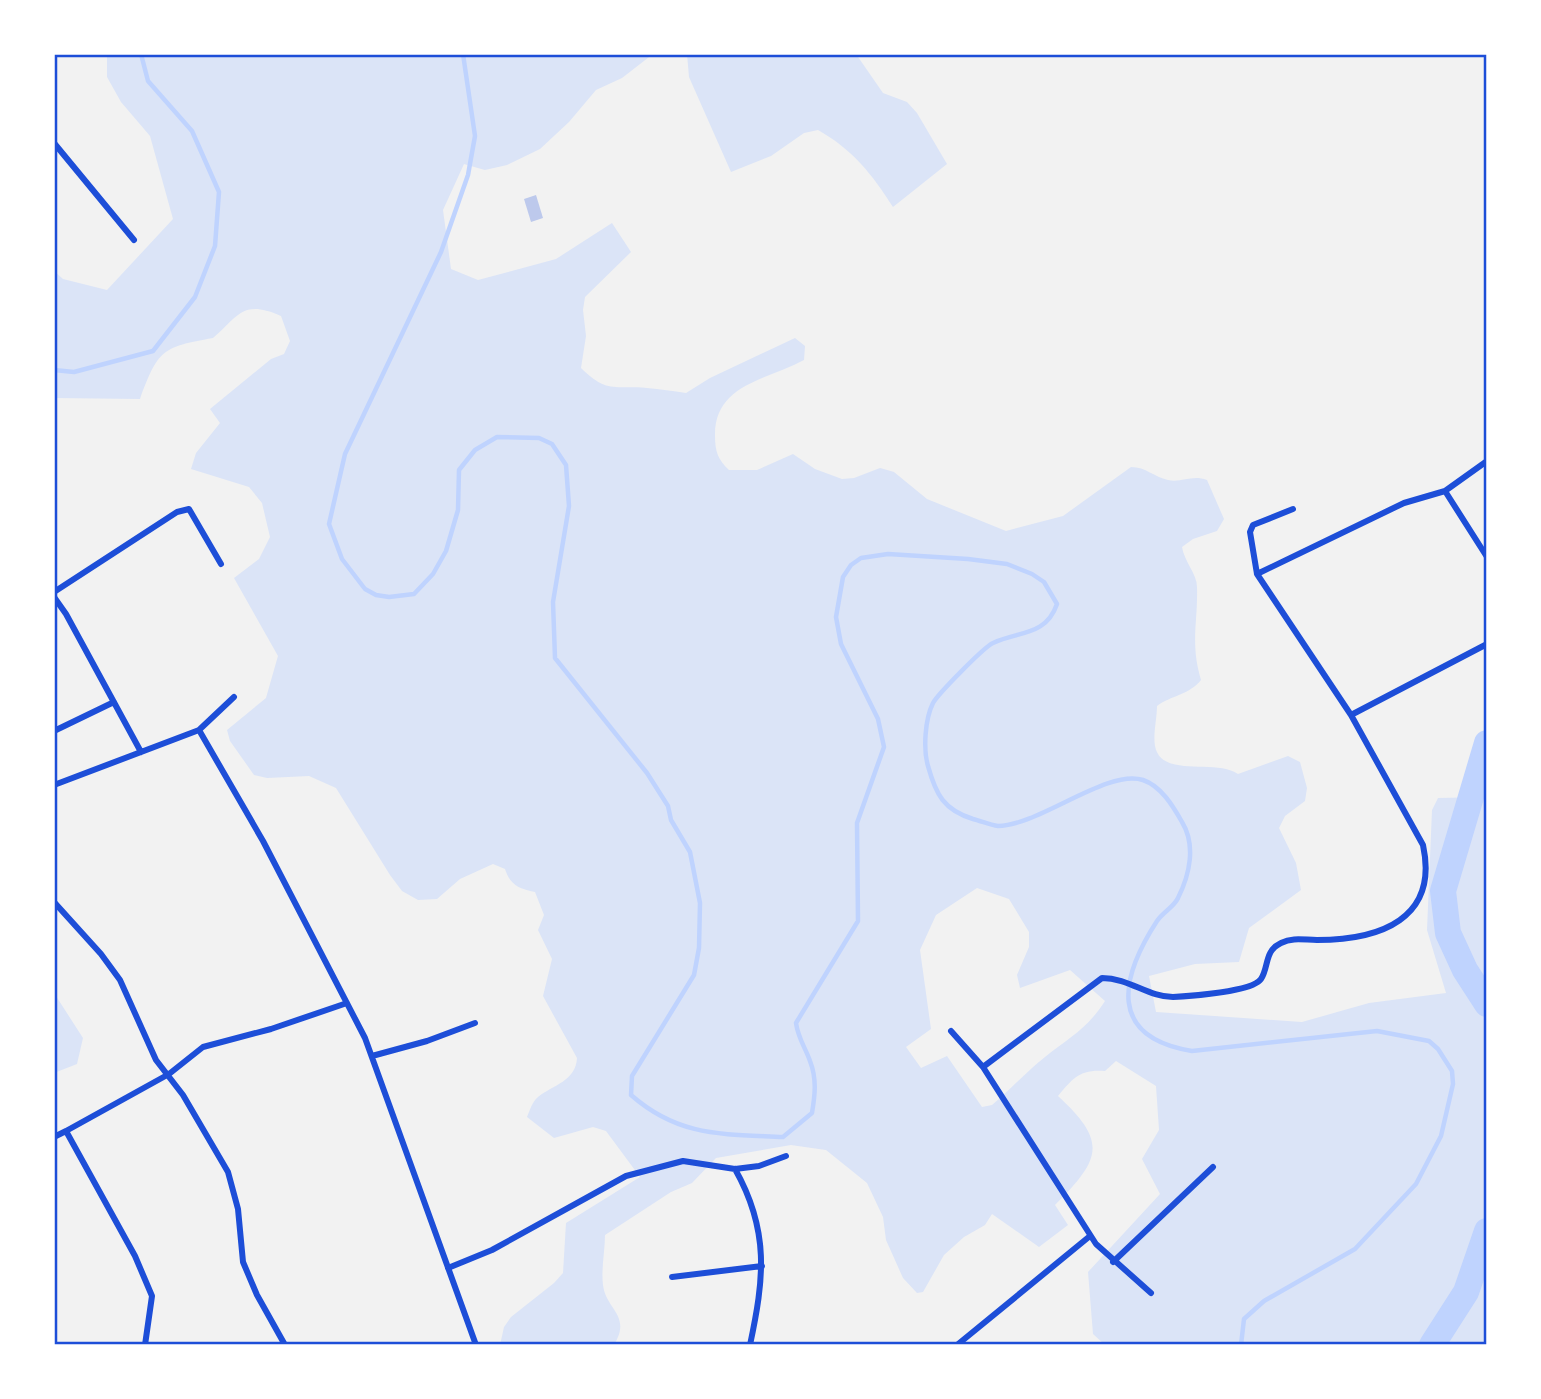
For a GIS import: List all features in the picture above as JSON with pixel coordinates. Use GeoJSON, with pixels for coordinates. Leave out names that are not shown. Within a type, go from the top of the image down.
{"type":"FeatureCollection","features":[{"type":"Feature","properties":{"kind":"street"},"geometry":{"type":"LineString","coordinates":[[54,143],[134,240]]}},
{"type":"Feature","properties":{"kind":"street"},"geometry":{"type":"LineString","coordinates":[[1257,574],[1404,503],[1445,491],[1487,461]]}},
{"type":"Feature","properties":{"kind":"street"},"geometry":{"type":"LineString","coordinates":[[1445,491],[1487,557]]}},
{"type":"Feature","properties":{"kind":"street"},"geometry":{"type":"LineString","coordinates":[[141,752],[54,595],[177,512],[189,509],[197,517],[221,564]]}},
{"type":"Feature","properties":{"kind":"street"},"geometry":{"type":"LineString","coordinates":[[983,1068],[1102,978],[1119,978],[1159,995],[1174,997],[1248,988],[1260,980],[1270,953],[1283,942],[1366,933],[1395,926],[1407,918],[1423,890],[1426,861],[1423,845],[1351,715],[1257,574],[1250,532],[1254,524],[1293,509]]}},
{"type":"Feature","properties":{"kind":"street"},"geometry":{"type":"LineString","coordinates":[[1351,715],[1487,644]]}},
{"type":"Feature","properties":{"kind":"street"},"geometry":{"type":"LineString","coordinates":[[54,785],[199,730],[234,697]]}},
{"type":"Feature","properties":{"kind":"street"},"geometry":{"type":"LineString","coordinates":[[54,731],[114,702]]}},
{"type":"Feature","properties":{"kind":"street"},"geometry":{"type":"LineString","coordinates":[[199,730],[263,841],[372,1056],[476,1345]]}},
{"type":"Feature","properties":{"kind":"street"},"geometry":{"type":"LineString","coordinates":[[54,902],[101,954],[120,980],[156,1060],[169,1074],[228,1172],[236,1199],[243,1262],[257,1295],[285,1345]]}},
{"type":"Feature","properties":{"kind":"street"},"geometry":{"type":"LineString","coordinates":[[54,1137],[169,1074],[203,1048],[271,1029],[347,1003]]}},
{"type":"Feature","properties":{"kind":"street"},"geometry":{"type":"LineString","coordinates":[[372,1056],[427,1041],[475,1023]]}},
{"type":"Feature","properties":{"kind":"street"},"geometry":{"type":"LineString","coordinates":[[951,1031],[983,1068],[1090,1236],[1113,1262],[1151,1293]]}},
{"type":"Feature","properties":{"kind":"street"},"geometry":{"type":"LineString","coordinates":[[66,1130],[135,1256],[152,1296],[145,1345]]}},
{"type":"Feature","properties":{"kind":"street"},"geometry":{"type":"LineString","coordinates":[[448,1268],[492,1250],[626,1176],[683,1161],[735,1169],[759,1166],[786,1156]]}},
{"type":"Feature","properties":{"kind":"street"},"geometry":{"type":"LineString","coordinates":[[1113,1262],[1213,1167]]}},
{"type":"Feature","properties":{"kind":"street"},"geometry":{"type":"LineString","coordinates":[[735,1169],[759,1228],[762,1266],[750,1345]]}},
{"type":"Feature","properties":{"kind":"street"},"geometry":{"type":"LineString","coordinates":[[957,1345],[1090,1236]]}},
{"type":"Feature","properties":{"kind":"street"},"geometry":{"type":"LineString","coordinates":[[672,1277],[762,1266]]}},
{"type":"Feature","properties":{"kind":"shaded area"},"geometry":{"type":"Polygon","coordinates":[[[107,54],[653,54],[622,78],[596,90],[569,122],[540,149],[507,165],[485,170],[464,164],[443,210],[451,269],[478,280],[556,259],[612,223],[631,252],[585,297],[583,310],[586,336],[581,368],[598,382],[612,387],[686,393],[710,378],[795,338],[805,346],[804,360],[745,386],[723,405],[717,419],[715,441],[720,459],[729,470],[757,470],[793,454],[815,469],[842,479],[854,478],[880,468],[894,472],[927,499],[1006,531],[1063,516],[1131,467],[1168,480],[1207,480],[1224,519],[1217,531],[1193,539],[1182,547],[1196,582],[1195,644],[1201,680],[1191,689],[1157,706],[1155,746],[1159,756],[1167,762],[1217,768],[1238,774],[1288,756],[1300,762],[1307,788],[1305,801],[1285,816],[1279,828],[1296,863],[1301,890],[1249,928],[1239,962],[1195,964],[1149,976],[1156,1012],[1302,1022],[1369,1003],[1446,993],[1427,930],[1432,810],[1438,798],[1487,797],[1487,1345],[1105,1345],[1093,1334],[1088,1272],[1160,1194],[1142,1159],[1159,1130],[1156,1086],[1116,1061],[1105,1071],[1078,1076],[1058,1096],[1085,1126],[1091,1139],[1092,1150],[1082,1175],[1055,1205],[1068,1225],[1039,1247],[992,1214],[985,1225],[964,1237],[944,1255],[923,1292],[917,1293],[903,1278],[886,1240],[883,1217],[867,1183],[826,1150],[791,1145],[716,1158],[692,1183],[671,1192],[605,1235],[603,1285],[620,1326],[614,1345],[500,1345],[504,1327],[511,1317],[563,1273],[566,1223],[640,1177],[606,1131],[593,1127],[554,1138],[527,1117],[536,1099],[563,1082],[573,1072],[577,1058],[543,996],[552,959],[538,930],[544,915],[535,892],[516,885],[505,869],[493,864],[460,879],[437,899],[418,900],[402,891],[390,875],[336,788],[309,776],[267,778],[254,775],[230,741],[227,730],[266,698],[278,656],[234,578],[259,559],[270,537],[262,503],[249,487],[191,469],[196,453],[220,423],[210,409],[271,359],[284,354],[290,341],[281,316],[258,309],[242,312],[213,338],[172,348],[152,370],[140,399],[54,398],[54,271],[63,279],[107,290],[173,219],[150,136],[121,102],[107,77],[107,54]],[[977,888],[936,915],[920,950],[931,1029],[906,1047],[921,1068],[947,1056],[982,1107],[992,1105],[1038,1062],[1078,1032],[1105,1001],[1070,970],[1020,988],[1017,975],[1029,947],[1029,932],[1009,899],[977,888]]]}},
{"type":"Feature","properties":{"kind":"shaded area"},"geometry":{"type":"Polygon","coordinates":[[[687,54],[856,54],[883,93],[907,102],[917,113],[947,164],[893,207],[860,163],[841,145],[818,130],[804,133],[771,156],[731,172],[689,77],[687,54]]]}},
{"type":"Feature","properties":{"kind":"shaded area"},"geometry":{"type":"Polygon","coordinates":[[[54,993],[83,1038],[77,1064],[54,1073],[54,993]]]}},
{"type":"Feature","properties":{"kind":"building"},"geometry":{"type":"Polygon","coordinates":[[[536,195],[543,218],[531,222],[524,199],[536,195]]]}},
{"type":"Feature","properties":{"kind":"waterway"},"geometry":{"type":"LineString","coordinates":[[54,370],[74,372],[153,351],[195,297],[215,246],[219,192],[192,131],[148,81],[141,54]]}},
{"type":"Feature","properties":{"kind":"waterway"},"geometry":{"type":"LineString","coordinates":[[463,54],[475,136],[468,175],[441,252],[345,454],[329,524],[342,559],[365,589],[376,595],[389,597],[414,594],[433,574],[446,551],[458,510],[459,470],[475,450],[497,437],[539,438],[552,444],[566,465],[569,506],[553,602],[555,658],[647,773],[668,806],[671,820],[690,852],[700,903],[699,948],[694,975],[632,1076],[631,1095],[666,1119],[702,1131],[721,1133],[783,1137],[812,1113],[814,1074],[796,1023],[858,921],[857,823],[884,747],[878,719],[841,644],[836,617],[843,577],[851,565],[861,558],[888,554],[1007,564],[1032,574],[1044,582],[1057,604],[1052,614],[1039,627],[988,646],[943,690],[930,710],[926,759],[934,785],[948,806],[963,815],[998,826],[1033,817],[1111,782],[1128,779],[1149,783],[1166,797],[1186,831],[1190,860],[1182,889],[1176,901],[1159,918],[1144,942],[1129,983],[1129,1002],[1134,1019],[1145,1033],[1165,1044],[1192,1051],[1377,1031],[1429,1041],[1438,1049],[1452,1071],[1453,1084],[1441,1136],[1416,1184],[1355,1249],[1264,1301],[1244,1319],[1241,1345]]}},
{"type":"Feature","properties":{"kind":"waterway"},"geometry":{"type":"LineString","coordinates":[[1487,743],[1443,891],[1448,933],[1465,970],[1487,1004]]}},
{"type":"Feature","properties":{"kind":"waterway"},"geometry":{"type":"LineString","coordinates":[[1432,1345],[1466,1292],[1487,1231]]}}]}
